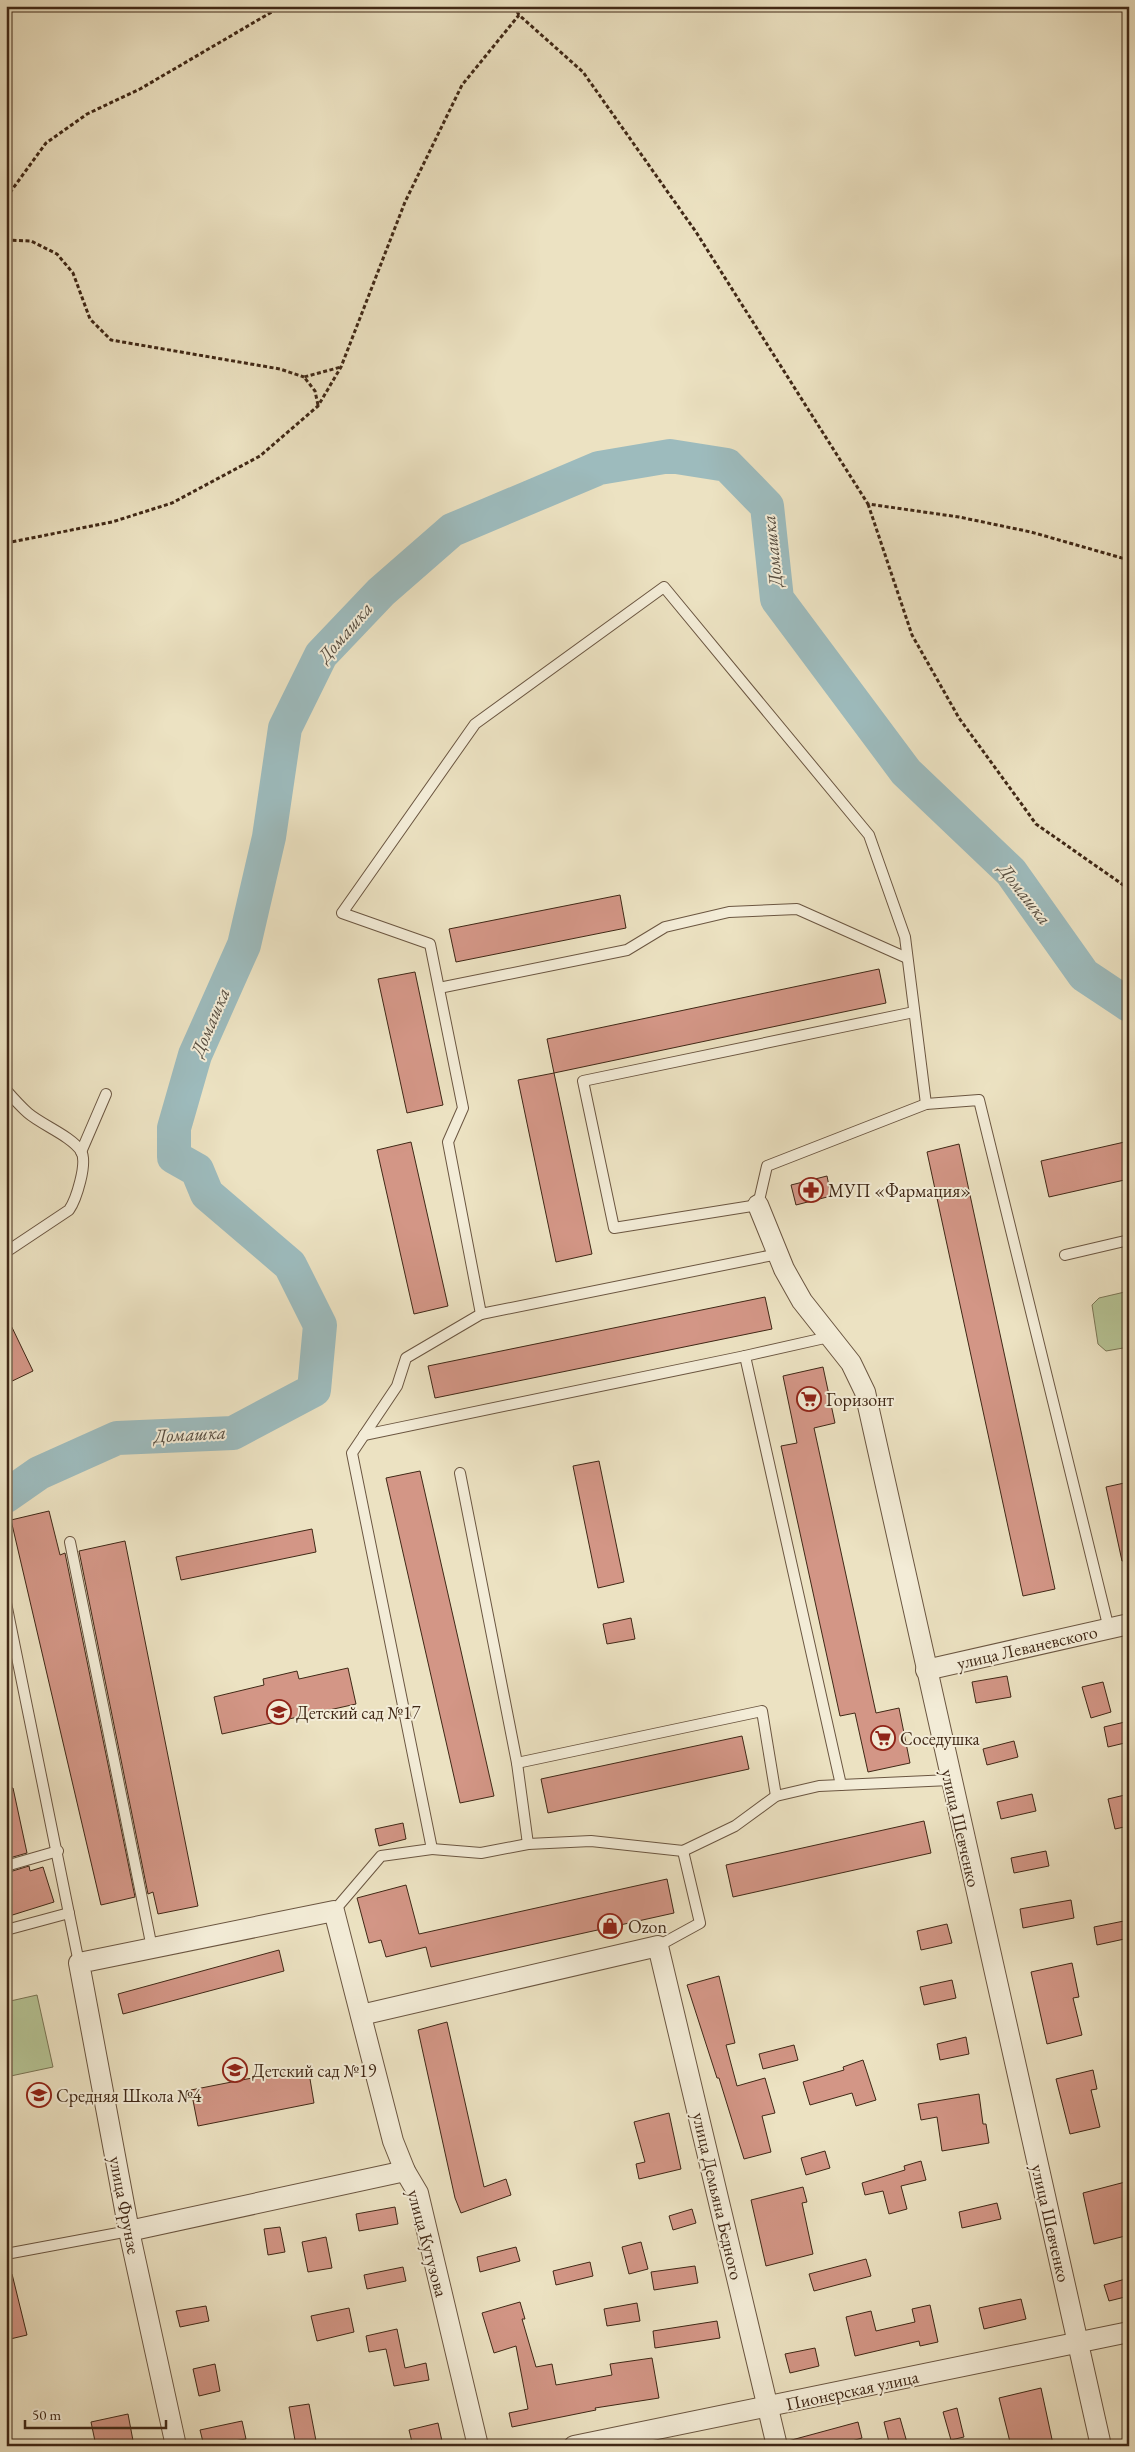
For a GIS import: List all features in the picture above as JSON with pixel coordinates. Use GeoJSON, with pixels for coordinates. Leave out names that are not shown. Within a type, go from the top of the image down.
{"type":"FeatureCollection","features":[{"type":"Feature","properties":{"kind":"street","name":"улица Шевченко"},"geometry":{"type":"LineString","coordinates":[[758,1205],[778,1254],[802,1300],[829,1337],[852,1363],[865,1392],[950,1780],[1101,2446]]}},
{"type":"Feature","properties":{"kind":"street","name":"улица Леваневского"},"geometry":{"type":"LineString","coordinates":[[926,1670],[1129,1624]]}},
{"type":"Feature","properties":{"kind":"street"},"geometry":{"type":"LineString","coordinates":[[79,1963],[334,1911]]}},
{"type":"Feature","properties":{"kind":"street","name":"улица Кутузова"},"geometry":{"type":"LineString","coordinates":[[334,1911],[393,2142],[405,2171],[418,2193],[478,2446]]}},
{"type":"Feature","properties":{"kind":"street"},"geometry":{"type":"LineString","coordinates":[[360,2015],[658,1946]]}},
{"type":"Feature","properties":{"kind":"street","name":"улица Демьяна Бедного"},"geometry":{"type":"LineString","coordinates":[[658,1946],[777,2446]]}},
{"type":"Feature","properties":{"kind":"street","name":"улица Фрунзе"},"geometry":{"type":"LineString","coordinates":[[79,1963],[129,2231],[176,2446]]}},
{"type":"Feature","properties":{"kind":"street"},"geometry":{"type":"LineString","coordinates":[[129,2231],[405,2171]]}},
{"type":"Feature","properties":{"kind":"street","name":"Пионерская улица"},"geometry":{"type":"LineString","coordinates":[[574,2446],[1129,2332]]}},
{"type":"Feature","properties":{"kind":"lane"},"geometry":{"type":"LineString","coordinates":[[481,1314],[448,1142],[463,1108],[430,944],[342,913],[475,724],[664,587],[869,835],[905,937],[926,1104]]}},
{"type":"Feature","properties":{"kind":"lane"},"geometry":{"type":"LineString","coordinates":[[439,988],[627,950],[665,927],[728,912],[797,909],[907,958]]}},
{"type":"Feature","properties":{"kind":"lane"},"geometry":{"type":"LineString","coordinates":[[914,1012],[583,1081],[614,1228],[758,1205],[767,1166],[926,1104],[980,1100],[1109,1629]]}},
{"type":"Feature","properties":{"kind":"lane"},"geometry":{"type":"LineString","coordinates":[[6,1090],[28,1113],[72,1142],[82,1152]]}},
{"type":"Feature","properties":{"kind":"lane"},"geometry":{"type":"LineString","coordinates":[[6,1252],[69,1210],[75,1203],[83,1166],[82,1152],[106,1094]]}},
{"type":"Feature","properties":{"kind":"lane"},"geometry":{"type":"LineString","coordinates":[[1065,1254],[1129,1240]]}},
{"type":"Feature","properties":{"kind":"lane"},"geometry":{"type":"LineString","coordinates":[[432,1849],[352,1453],[397,1386],[406,1358],[481,1314],[778,1254]]}},
{"type":"Feature","properties":{"kind":"lane"},"geometry":{"type":"LineString","coordinates":[[364,1434],[829,1337]]}},
{"type":"Feature","properties":{"kind":"lane"},"geometry":{"type":"LineString","coordinates":[[745,1356],[841,1785]]}},
{"type":"Feature","properties":{"kind":"lane"},"geometry":{"type":"LineString","coordinates":[[460,1473],[517,1763],[528,1844]]}},
{"type":"Feature","properties":{"kind":"lane"},"geometry":{"type":"LineString","coordinates":[[70,1542],[152,1948]]}},
{"type":"Feature","properties":{"kind":"lane"},"geometry":{"type":"LineString","coordinates":[[6,1603],[58,1851],[79,1963]]}},
{"type":"Feature","properties":{"kind":"lane"},"geometry":{"type":"LineString","coordinates":[[517,1763],[762,1711],[776,1796]]}},
{"type":"Feature","properties":{"kind":"lane"},"geometry":{"type":"LineString","coordinates":[[334,1911],[381,1856],[432,1849],[481,1853],[528,1844],[591,1841],[683,1850],[735,1826],[776,1796],[819,1786],[950,1780]]}},
{"type":"Feature","properties":{"kind":"lane"},"geometry":{"type":"LineString","coordinates":[[658,1946],[700,1923],[683,1850]]}},
{"type":"Feature","properties":{"kind":"lane"},"geometry":{"type":"LineString","coordinates":[[6,1866],[58,1851]]}},
{"type":"Feature","properties":{"kind":"lane"},"geometry":{"type":"LineString","coordinates":[[6,1930],[70,1913]]}},
{"type":"Feature","properties":{"kind":"lane"},"geometry":{"type":"LineString","coordinates":[[6,2254],[129,2231]]}},
{"type":"Feature","properties":{"kind":"path"},"geometry":{"type":"LineString","coordinates":[[6,198],[46,143],[87,114],[140,89],[282,6]]}},
{"type":"Feature","properties":{"kind":"path"},"geometry":{"type":"LineString","coordinates":[[514,6],[519,15],[583,72],[696,232],[868,504],[912,635],[959,718],[1036,824],[1129,889]]}},
{"type":"Feature","properties":{"kind":"path"},"geometry":{"type":"LineString","coordinates":[[6,543],[112,522],[172,503],[260,456],[318,406],[341,367],[405,202],[462,85],[519,15]]}},
{"type":"Feature","properties":{"kind":"path"},"geometry":{"type":"LineString","coordinates":[[6,240],[31,241],[58,254],[73,273],[90,319],[111,340],[280,370],[304,377],[341,367]]}},
{"type":"Feature","properties":{"kind":"path"},"geometry":{"type":"LineString","coordinates":[[304,377],[315,391],[318,406]]}},
{"type":"Feature","properties":{"kind":"path"},"geometry":{"type":"LineString","coordinates":[[868,504],[959,517],[1031,532],[1129,560]]}},
{"type":"Feature","properties":{"kind":"green space"},"geometry":{"type":"Polygon","coordinates":[[[1129,1291],[1129,1347],[1106,1351],[1098,1344],[1092,1305],[1099,1298],[1129,1291]]]}},
{"type":"Feature","properties":{"kind":"green space"},"geometry":{"type":"Polygon","coordinates":[[[37,1995],[53,2067],[6,2077],[6,2002],[37,1995]]]}},
{"type":"Feature","properties":{"kind":"building"},"geometry":{"type":"Polygon","coordinates":[[[620,895],[626,928],[456,962],[449,929],[620,895]]]}},
{"type":"Feature","properties":{"kind":"building"},"geometry":{"type":"Polygon","coordinates":[[[879,969],[886,1003],[554,1073],[547,1039],[879,969]]]}},
{"type":"Feature","properties":{"kind":"building"},"geometry":{"type":"Polygon","coordinates":[[[415,972],[443,1105],[407,1113],[378,979],[415,972]]]}},
{"type":"Feature","properties":{"kind":"building"},"geometry":{"type":"Polygon","coordinates":[[[554,1073],[592,1254],[556,1262],[518,1080],[554,1073]]]}},
{"type":"Feature","properties":{"kind":"building"},"geometry":{"type":"Polygon","coordinates":[[[1129,1141],[1129,1179],[1049,1197],[1041,1161],[1129,1141]]]}},
{"type":"Feature","properties":{"kind":"building"},"geometry":{"type":"Polygon","coordinates":[[[411,1142],[448,1306],[414,1314],[377,1150],[411,1142]]]}},
{"type":"Feature","properties":{"kind":"building"},"geometry":{"type":"Polygon","coordinates":[[[959,1144],[1055,1589],[1023,1596],[927,1152],[959,1144]]]}},
{"type":"Feature","properties":{"kind":"building","name":"МУП «Фармация»"},"geometry":{"type":"Polygon","coordinates":[[[827,1176],[831,1196],[796,1205],[791,1185],[827,1176]]]}},
{"type":"Feature","properties":{"kind":"building"},"geometry":{"type":"Polygon","coordinates":[[[765,1297],[772,1329],[435,1398],[428,1366],[765,1297]]]}},
{"type":"Feature","properties":{"kind":"building"},"geometry":{"type":"Polygon","coordinates":[[[6,1315],[33,1371],[6,1384],[6,1315]]]}},
{"type":"Feature","properties":{"kind":"building"},"geometry":{"type":"Polygon","coordinates":[[[823,1367],[835,1423],[814,1428],[876,1713],[899,1708],[910,1763],[868,1772],[855,1713],[840,1716],[781,1446],[797,1443],[783,1376],[823,1367]]]}},
{"type":"Feature","properties":{"kind":"building"},"geometry":{"type":"Polygon","coordinates":[[[599,1461],[624,1582],[598,1588],[573,1466],[599,1461]]]}},
{"type":"Feature","properties":{"kind":"building"},"geometry":{"type":"Polygon","coordinates":[[[420,1471],[494,1796],[460,1803],[386,1478],[420,1471]]]}},
{"type":"Feature","properties":{"kind":"building"},"geometry":{"type":"Polygon","coordinates":[[[1129,1482],[1129,1560],[1122,1561],[1106,1487],[1129,1482]]]}},
{"type":"Feature","properties":{"kind":"building"},"geometry":{"type":"Polygon","coordinates":[[[49,1511],[60,1555],[65,1553],[135,1897],[101,1905],[11,1520],[49,1511]]]}},
{"type":"Feature","properties":{"kind":"building"},"geometry":{"type":"Polygon","coordinates":[[[312,1529],[316,1552],[181,1580],[176,1557],[312,1529]]]}},
{"type":"Feature","properties":{"kind":"building"},"geometry":{"type":"Polygon","coordinates":[[[125,1541],[198,1906],[158,1914],[153,1892],[148,1894],[79,1551],[125,1541]]]}},
{"type":"Feature","properties":{"kind":"building"},"geometry":{"type":"Polygon","coordinates":[[[631,1618],[635,1639],[607,1644],[603,1624],[631,1618]]]}},
{"type":"Feature","properties":{"kind":"building"},"geometry":{"type":"Polygon","coordinates":[[[348,1668],[356,1704],[222,1734],[214,1697],[264,1685],[263,1679],[297,1671],[299,1679],[348,1668]]]}},
{"type":"Feature","properties":{"kind":"building"},"geometry":{"type":"Polygon","coordinates":[[[1007,1676],[1011,1697],[976,1703],[972,1682],[1007,1676]]]}},
{"type":"Feature","properties":{"kind":"building"},"geometry":{"type":"Polygon","coordinates":[[[1103,1682],[1111,1712],[1091,1718],[1082,1687],[1103,1682]]]}},
{"type":"Feature","properties":{"kind":"building"},"geometry":{"type":"Polygon","coordinates":[[[1129,1721],[1129,1742],[1108,1747],[1104,1727],[1129,1721]]]}},
{"type":"Feature","properties":{"kind":"building"},"geometry":{"type":"Polygon","coordinates":[[[742,1736],[749,1769],[548,1813],[541,1779],[742,1736]]]}},
{"type":"Feature","properties":{"kind":"building"},"geometry":{"type":"Polygon","coordinates":[[[1014,1741],[1018,1757],[987,1765],[983,1749],[1014,1741]]]}},
{"type":"Feature","properties":{"kind":"building"},"geometry":{"type":"Polygon","coordinates":[[[6,1788],[13,1788],[27,1853],[6,1859],[6,1788]]]}},
{"type":"Feature","properties":{"kind":"building"},"geometry":{"type":"Polygon","coordinates":[[[1032,1794],[1036,1811],[1001,1819],[997,1802],[1032,1794]]]}},
{"type":"Feature","properties":{"kind":"building"},"geometry":{"type":"Polygon","coordinates":[[[1129,1794],[1129,1826],[1115,1829],[1108,1799],[1129,1794]]]}},
{"type":"Feature","properties":{"kind":"building"},"geometry":{"type":"Polygon","coordinates":[[[924,1821],[931,1853],[733,1897],[726,1865],[924,1821]]]}},
{"type":"Feature","properties":{"kind":"building"},"geometry":{"type":"Polygon","coordinates":[[[403,1823],[406,1839],[379,1846],[375,1829],[403,1823]]]}},
{"type":"Feature","properties":{"kind":"building"},"geometry":{"type":"Polygon","coordinates":[[[1046,1851],[1049,1866],[1014,1873],[1011,1858],[1046,1851]]]}},
{"type":"Feature","properties":{"kind":"building"},"geometry":{"type":"Polygon","coordinates":[[[29,1866],[30,1871],[43,1867],[54,1902],[6,1917],[6,1873],[29,1866]]]}},
{"type":"Feature","properties":{"kind":"building"},"geometry":{"type":"Polygon","coordinates":[[[667,1879],[674,1913],[431,1967],[426,1947],[386,1957],[381,1940],[369,1943],[357,1898],[406,1885],[419,1934],[667,1879]]]}},
{"type":"Feature","properties":{"kind":"building"},"geometry":{"type":"Polygon","coordinates":[[[1071,1900],[1074,1918],[1023,1928],[1020,1909],[1071,1900]]]}},
{"type":"Feature","properties":{"kind":"building"},"geometry":{"type":"Polygon","coordinates":[[[1129,1920],[1129,1938],[1097,1945],[1094,1927],[1129,1920]]]}},
{"type":"Feature","properties":{"kind":"building"},"geometry":{"type":"Polygon","coordinates":[[[947,1924],[952,1943],[921,1950],[917,1931],[947,1924]]]}},
{"type":"Feature","properties":{"kind":"building"},"geometry":{"type":"Polygon","coordinates":[[[279,1950],[284,1971],[123,2014],[118,1994],[279,1950]]]}},
{"type":"Feature","properties":{"kind":"building"},"geometry":{"type":"Polygon","coordinates":[[[1072,1963],[1079,1997],[1073,1998],[1082,2035],[1047,2044],[1031,1972],[1072,1963]]]}},
{"type":"Feature","properties":{"kind":"building"},"geometry":{"type":"Polygon","coordinates":[[[719,1976],[735,2043],[726,2045],[737,2086],[765,2078],[775,2113],[762,2116],[771,2152],[744,2159],[687,1985],[719,1976]]]}},
{"type":"Feature","properties":{"kind":"building"},"geometry":{"type":"Polygon","coordinates":[[[952,1980],[956,1998],[924,2005],[920,1987],[952,1980]]]}},
{"type":"Feature","properties":{"kind":"building"},"geometry":{"type":"Polygon","coordinates":[[[447,2022],[484,2187],[506,2179],[511,2195],[461,2213],[455,2198],[418,2030],[447,2022]]]}},
{"type":"Feature","properties":{"kind":"building"},"geometry":{"type":"Polygon","coordinates":[[[966,2037],[969,2054],[940,2060],[937,2044],[966,2037]]]}},
{"type":"Feature","properties":{"kind":"building"},"geometry":{"type":"Polygon","coordinates":[[[794,2045],[798,2060],[763,2069],[759,2054],[794,2045]]]}},
{"type":"Feature","properties":{"kind":"building"},"geometry":{"type":"Polygon","coordinates":[[[863,2060],[876,2100],[856,2106],[852,2093],[810,2105],[803,2082],[844,2070],[843,2067],[863,2060]]]}},
{"type":"Feature","properties":{"kind":"building"},"geometry":{"type":"Polygon","coordinates":[[[308,2067],[314,2103],[198,2126],[191,2090],[308,2067]]]}},
{"type":"Feature","properties":{"kind":"building"},"geometry":{"type":"Polygon","coordinates":[[[1093,2070],[1097,2089],[1091,2090],[1100,2127],[1070,2134],[1056,2079],[1093,2070]]]}},
{"type":"Feature","properties":{"kind":"building"},"geometry":{"type":"Polygon","coordinates":[[[979,2094],[983,2124],[986,2124],[989,2143],[942,2151],[937,2117],[921,2120],[918,2104],[979,2094]]]}},
{"type":"Feature","properties":{"kind":"building"},"geometry":{"type":"Polygon","coordinates":[[[669,2113],[681,2169],[639,2179],[636,2164],[645,2162],[634,2122],[669,2113]]]}},
{"type":"Feature","properties":{"kind":"building"},"geometry":{"type":"Polygon","coordinates":[[[825,2151],[830,2168],[806,2175],[801,2158],[825,2151]]]}},
{"type":"Feature","properties":{"kind":"building"},"geometry":{"type":"Polygon","coordinates":[[[921,2161],[926,2180],[901,2186],[907,2209],[889,2214],[883,2191],[865,2195],[862,2183],[905,2170],[904,2166],[921,2161]]]}},
{"type":"Feature","properties":{"kind":"building"},"geometry":{"type":"Polygon","coordinates":[[[1129,2181],[1129,2235],[1094,2244],[1083,2193],[1129,2181]]]}},
{"type":"Feature","properties":{"kind":"building"},"geometry":{"type":"Polygon","coordinates":[[[803,2187],[807,2202],[802,2203],[813,2254],[766,2266],[751,2200],[803,2187]]]}},
{"type":"Feature","properties":{"kind":"building"},"geometry":{"type":"Polygon","coordinates":[[[997,2203],[1001,2219],[962,2228],[959,2212],[997,2203]]]}},
{"type":"Feature","properties":{"kind":"building"},"geometry":{"type":"Polygon","coordinates":[[[395,2207],[398,2224],[359,2231],[356,2214],[395,2207]]]}},
{"type":"Feature","properties":{"kind":"building"},"geometry":{"type":"Polygon","coordinates":[[[692,2209],[696,2223],[673,2230],[669,2216],[692,2209]]]}},
{"type":"Feature","properties":{"kind":"building"},"geometry":{"type":"Polygon","coordinates":[[[280,2227],[285,2252],[268,2255],[264,2229],[280,2227]]]}},
{"type":"Feature","properties":{"kind":"building"},"geometry":{"type":"Polygon","coordinates":[[[326,2237],[332,2268],[308,2272],[302,2242],[326,2237]]]}},
{"type":"Feature","properties":{"kind":"building"},"geometry":{"type":"Polygon","coordinates":[[[641,2242],[648,2269],[629,2274],[622,2247],[641,2242]]]}},
{"type":"Feature","properties":{"kind":"building"},"geometry":{"type":"Polygon","coordinates":[[[516,2247],[520,2261],[480,2272],[477,2257],[516,2247]]]}},
{"type":"Feature","properties":{"kind":"building"},"geometry":{"type":"Polygon","coordinates":[[[866,2259],[871,2276],[814,2291],[809,2274],[866,2259]]]}},
{"type":"Feature","properties":{"kind":"building"},"geometry":{"type":"Polygon","coordinates":[[[590,2262],[593,2276],[556,2285],[553,2271],[590,2262]]]}},
{"type":"Feature","properties":{"kind":"building"},"geometry":{"type":"Polygon","coordinates":[[[695,2266],[698,2283],[654,2290],[651,2272],[695,2266]]]}},
{"type":"Feature","properties":{"kind":"building"},"geometry":{"type":"Polygon","coordinates":[[[403,2267],[406,2281],[367,2289],[364,2275],[403,2267]]]}},
{"type":"Feature","properties":{"kind":"building"},"geometry":{"type":"Polygon","coordinates":[[[12,2274],[27,2335],[6,2340],[6,2275],[12,2274]]]}},
{"type":"Feature","properties":{"kind":"building"},"geometry":{"type":"Polygon","coordinates":[[[1129,2278],[1129,2296],[1109,2301],[1104,2285],[1129,2278]]]}},
{"type":"Feature","properties":{"kind":"building"},"geometry":{"type":"Polygon","coordinates":[[[1021,2299],[1026,2319],[984,2329],[979,2308],[1021,2299]]]}},
{"type":"Feature","properties":{"kind":"building"},"geometry":{"type":"Polygon","coordinates":[[[520,2302],[525,2319],[522,2319],[536,2367],[552,2364],[556,2385],[612,2375],[610,2364],[652,2358],[659,2398],[595,2408],[596,2410],[512,2427],[509,2413],[528,2409],[516,2346],[494,2353],[482,2313],[520,2302]]]}},
{"type":"Feature","properties":{"kind":"building"},"geometry":{"type":"Polygon","coordinates":[[[637,2303],[640,2321],[607,2326],[604,2309],[637,2303]]]}},
{"type":"Feature","properties":{"kind":"building"},"geometry":{"type":"Polygon","coordinates":[[[930,2305],[938,2342],[920,2346],[919,2341],[855,2356],[846,2317],[871,2311],[876,2331],[915,2322],[912,2309],[930,2305]]]}},
{"type":"Feature","properties":{"kind":"building"},"geometry":{"type":"Polygon","coordinates":[[[206,2306],[209,2321],[180,2327],[176,2311],[206,2306]]]}},
{"type":"Feature","properties":{"kind":"building"},"geometry":{"type":"Polygon","coordinates":[[[349,2308],[354,2332],[317,2341],[311,2316],[349,2308]]]}},
{"type":"Feature","properties":{"kind":"building"},"geometry":{"type":"Polygon","coordinates":[[[717,2321],[720,2338],[655,2348],[653,2331],[717,2321]]]}},
{"type":"Feature","properties":{"kind":"building"},"geometry":{"type":"Polygon","coordinates":[[[397,2329],[405,2368],[426,2363],[429,2380],[394,2386],[386,2349],[369,2352],[366,2336],[397,2329]]]}},
{"type":"Feature","properties":{"kind":"building"},"geometry":{"type":"Polygon","coordinates":[[[815,2348],[819,2366],[790,2373],[785,2354],[815,2348]]]}},
{"type":"Feature","properties":{"kind":"building"},"geometry":{"type":"Polygon","coordinates":[[[215,2364],[220,2391],[199,2396],[193,2369],[215,2364]]]}},
{"type":"Feature","properties":{"kind":"building"},"geometry":{"type":"Polygon","coordinates":[[[1041,2388],[1053,2444],[1011,2446],[999,2398],[1041,2388]]]}},
{"type":"Feature","properties":{"kind":"building"},"geometry":{"type":"Polygon","coordinates":[[[309,2404],[317,2446],[296,2446],[289,2407],[309,2404]]]}},
{"type":"Feature","properties":{"kind":"building"},"geometry":{"type":"Polygon","coordinates":[[[957,2408],[964,2437],[951,2440],[943,2412],[957,2408]]]}},
{"type":"Feature","properties":{"kind":"building"},"geometry":{"type":"Polygon","coordinates":[[[128,2414],[134,2446],[96,2446],[91,2422],[128,2414]]]}},
{"type":"Feature","properties":{"kind":"building"},"geometry":{"type":"Polygon","coordinates":[[[900,2418],[908,2446],[890,2446],[884,2422],[900,2418]]]}},
{"type":"Feature","properties":{"kind":"building"},"geometry":{"type":"Polygon","coordinates":[[[242,2421],[246,2439],[204,2446],[200,2430],[242,2421]]]}},
{"type":"Feature","properties":{"kind":"building"},"geometry":{"type":"Polygon","coordinates":[[[858,2422],[862,2438],[835,2446],[789,2446],[788,2441],[858,2422]]]}},
{"type":"Feature","properties":{"kind":"building"},"geometry":{"type":"Polygon","coordinates":[[[438,2423],[442,2441],[413,2446],[409,2430],[438,2423]]]}},
{"type":"Feature","properties":{"kind":"waterway","name":"Домашка"},"geometry":{"type":"LineString","coordinates":[[6,1496],[39,1473],[117,1438],[233,1433],[314,1390],[320,1325],[290,1265],[207,1194],[197,1170],[174,1157],[174,1128],[195,1055],[244,945],[269,837],[285,728],[321,655],[381,592],[452,530],[599,468],[670,456],[727,465],[767,506],[777,599],[906,772],[1011,872],[1084,975],[1129,1005]]}},
{"type":"Feature","properties":{"kind":"place","name":"МУП «Фармация»"},"geometry":{"type":"Point","coordinates":[811,1190]}},
{"type":"Feature","properties":{"kind":"place","name":"Горизонт"},"geometry":{"type":"Point","coordinates":[809,1399]}},
{"type":"Feature","properties":{"kind":"place","name":"Детский сад №17"},"geometry":{"type":"Point","coordinates":[279,1712]}},
{"type":"Feature","properties":{"kind":"place","name":"Соседушка"},"geometry":{"type":"Point","coordinates":[883,1738]}},
{"type":"Feature","properties":{"kind":"place","name":"Ozon"},"geometry":{"type":"Point","coordinates":[610,1926]}},
{"type":"Feature","properties":{"kind":"place","name":"Детский сад №19"},"geometry":{"type":"Point","coordinates":[235,2070]}},
{"type":"Feature","properties":{"kind":"place","name":"Средняя Школа №4"},"geometry":{"type":"Point","coordinates":[39,2095]}}]}
